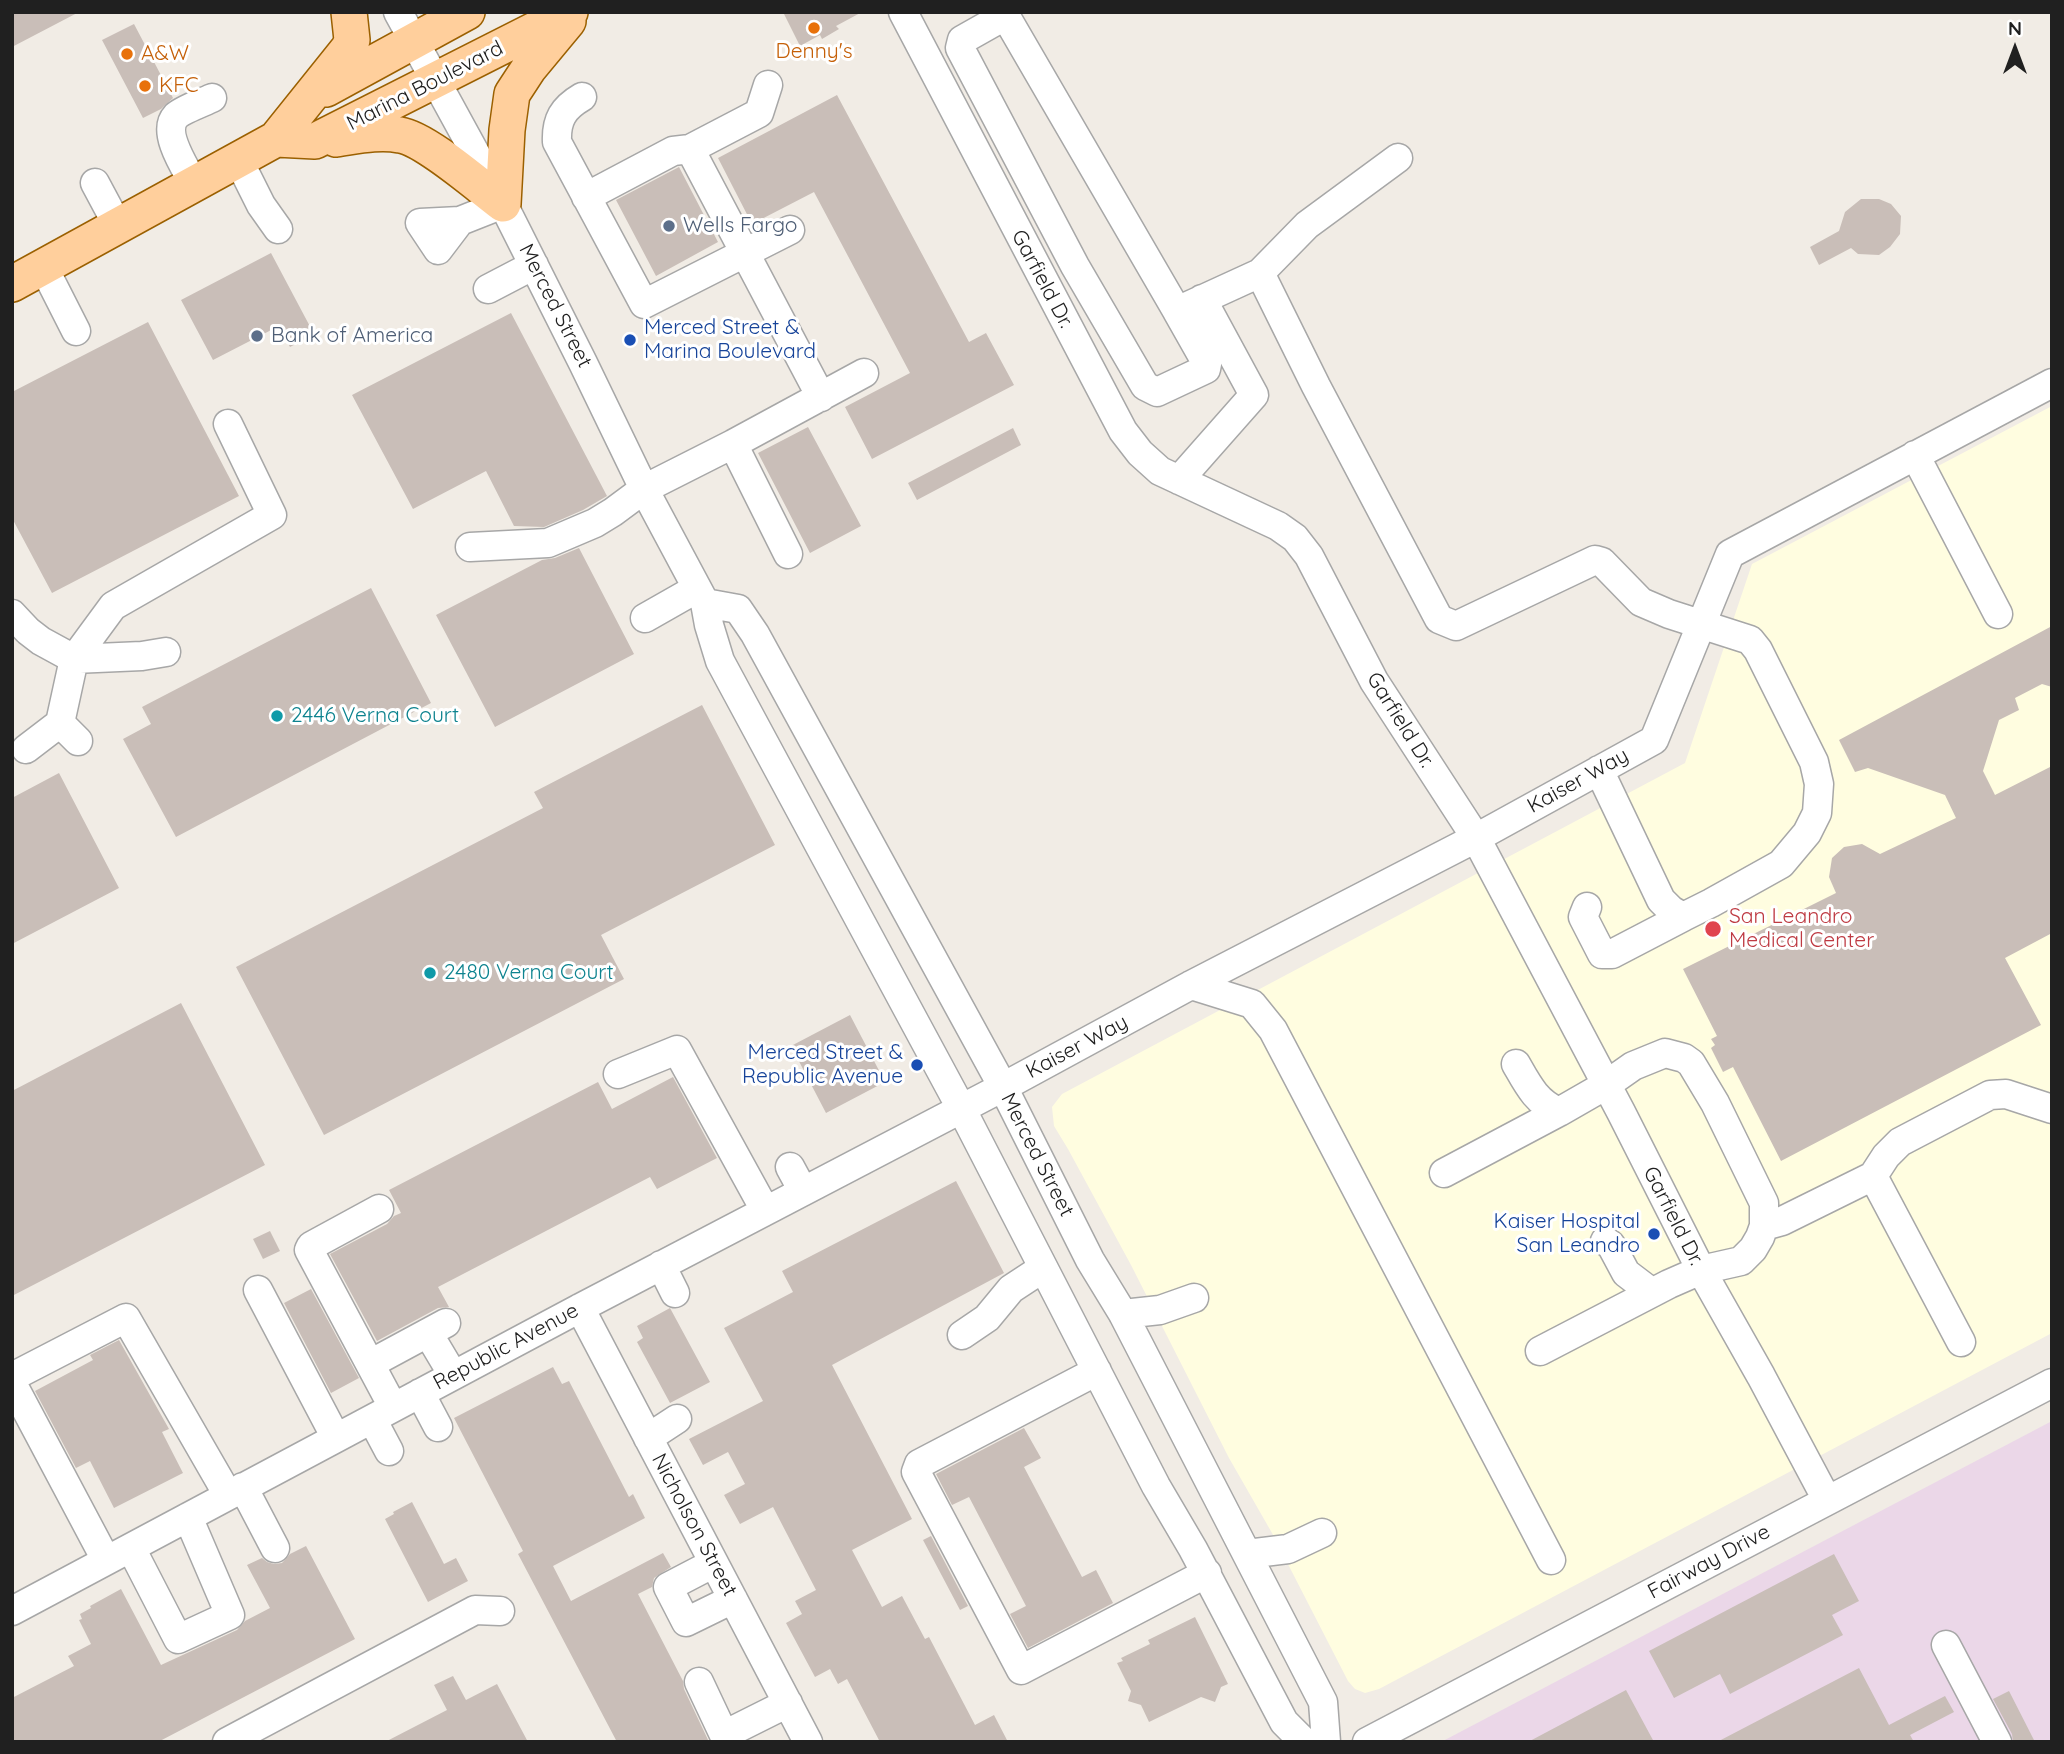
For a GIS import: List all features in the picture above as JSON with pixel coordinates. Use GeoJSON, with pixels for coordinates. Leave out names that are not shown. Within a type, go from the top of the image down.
{"type":"FeatureCollection","features":[{"type":"Feature","properties":{"kind":"main road"},"geometry":{"type":"LineString","coordinates":[[308,99],[349,48],[352,40],[349,12]]}},
{"type":"Feature","properties":{"kind":"main road","name":"Marina Boulevard"},"geometry":{"type":"LineString","coordinates":[[12,284],[276,139],[308,99],[406,27],[467,12]]}},
{"type":"Feature","properties":{"kind":"main road"},"geometry":{"type":"LineString","coordinates":[[503,204],[512,94],[572,12]]}},
{"type":"Feature","properties":{"kind":"main road","name":"Marina Boulevard"},"geometry":{"type":"LineString","coordinates":[[276,139],[315,141],[572,12]]}},
{"type":"Feature","properties":{"kind":"main road"},"geometry":{"type":"LineString","coordinates":[[315,141],[380,133],[410,137],[503,204]]}},
{"type":"Feature","properties":{"kind":"street","name":"Garfield Dr."},"geometry":{"type":"LineString","coordinates":[[903,12],[1123,431],[1140,453],[1160,471],[1278,526],[1295,538],[1310,556],[1374,681],[1476,838],[1701,1270],[1826,1500]]}},
{"type":"Feature","properties":{"kind":"street"},"geometry":{"type":"LineString","coordinates":[[1001,18],[1008,20],[1177,311],[1208,364],[1206,369],[1157,392],[1145,386],[1074,266],[960,48],[962,40],[1001,18]]}},
{"type":"Feature","properties":{"kind":"street","name":"Merced Street"},"geometry":{"type":"LineString","coordinates":[[406,27],[503,204],[644,489],[701,596],[709,625],[706,658],[720,660],[816,864],[961,1108],[1156,1486],[1207,1573],[1262,1700],[1304,1742]]}},
{"type":"Feature","properties":{"kind":"street"},"geometry":{"type":"LineString","coordinates":[[586,197],[673,151],[690,149],[759,113],[768,85]]}},
{"type":"Feature","properties":{"kind":"street"},"geometry":{"type":"LineString","coordinates":[[582,97],[563,112],[559,121],[557,142],[644,304],[790,230]]}},
{"type":"Feature","properties":{"kind":"street"},"geometry":{"type":"LineString","coordinates":[[194,184],[172,140],[173,123],[176,115],[212,98]]}},
{"type":"Feature","properties":{"kind":"street"},"geometry":{"type":"LineString","coordinates":[[690,149],[821,397]]}},
{"type":"Feature","properties":{"kind":"street"},"geometry":{"type":"LineString","coordinates":[[1177,311],[1260,273],[1307,225],[1398,158]]}},
{"type":"Feature","properties":{"kind":"street"},"geometry":{"type":"LineString","coordinates":[[238,159],[261,205],[278,229]]}},
{"type":"Feature","properties":{"kind":"street"},"geometry":{"type":"LineString","coordinates":[[95,183],[118,226]]}},
{"type":"Feature","properties":{"kind":"street"},"geometry":{"type":"LineString","coordinates":[[460,221],[503,204]]}},
{"type":"Feature","properties":{"kind":"street"},"geometry":{"type":"LineString","coordinates":[[488,289],[534,265]]}},
{"type":"Feature","properties":{"kind":"street"},"geometry":{"type":"LineString","coordinates":[[43,266],[76,331]]}},
{"type":"Feature","properties":{"kind":"street"},"geometry":{"type":"LineString","coordinates":[[1260,273],[1316,386],[1439,619],[1456,626],[1595,560],[1602,562],[1641,602],[1750,640],[1758,650],[1814,762],[1819,784],[1816,813],[1807,833],[1782,863],[1612,954],[1602,954],[1584,917],[1587,907]]}},
{"type":"Feature","properties":{"kind":"street"},"geometry":{"type":"LineString","coordinates":[[1180,480],[1254,395],[1202,299]]}},
{"type":"Feature","properties":{"kind":"street"},"geometry":{"type":"LineString","coordinates":[[470,547],[548,543],[595,523],[644,489],[864,373]]}},
{"type":"Feature","properties":{"kind":"street","name":"Kaiser Way"},"geometry":{"type":"LineString","coordinates":[[1003,1087],[1191,985],[1476,838],[1654,740],[1730,554],[2052,383]]}},
{"type":"Feature","properties":{"kind":"street"},"geometry":{"type":"LineString","coordinates":[[26,750],[69,732],[74,659],[113,606],[272,515],[228,424]]}},
{"type":"Feature","properties":{"kind":"street"},"geometry":{"type":"LineString","coordinates":[[733,444],[788,554]]}},
{"type":"Feature","properties":{"kind":"street"},"geometry":{"type":"LineString","coordinates":[[1915,455],[1998,614]]}},
{"type":"Feature","properties":{"kind":"street","name":"Merced Street"},"geometry":{"type":"LineString","coordinates":[[701,596],[738,609],[755,634],[1003,1087],[1090,1260],[1123,1314],[1324,1702],[1326,1742]]}},
{"type":"Feature","properties":{"kind":"street"},"geometry":{"type":"LineString","coordinates":[[645,618],[701,596]]}},
{"type":"Feature","properties":{"kind":"street"},"geometry":{"type":"LineString","coordinates":[[12,614],[41,641],[74,659],[142,656],[166,652]]}},
{"type":"Feature","properties":{"kind":"street"},"geometry":{"type":"LineString","coordinates":[[1599,770],[1661,900],[1683,917]]}},
{"type":"Feature","properties":{"kind":"street"},"geometry":{"type":"LineString","coordinates":[[1191,985],[1252,1004],[1273,1030],[1551,1560]]}},
{"type":"Feature","properties":{"kind":"street"},"geometry":{"type":"LineString","coordinates":[[618,1074],[677,1049],[765,1210]]}},
{"type":"Feature","properties":{"kind":"street"},"geometry":{"type":"LineString","coordinates":[[1444,1173],[1559,1112],[1633,1066],[1665,1053],[1684,1058],[1690,1063],[1715,1103],[1760,1192],[1766,1211],[1764,1226],[1753,1249],[1741,1261],[1701,1270],[1651,1292],[1540,1351]]}},
{"type":"Feature","properties":{"kind":"street"},"geometry":{"type":"LineString","coordinates":[[1516,1064],[1535,1097],[1546,1107],[1559,1112]]}},
{"type":"Feature","properties":{"kind":"street","name":"Republic Avenue"},"geometry":{"type":"LineString","coordinates":[[12,1611],[765,1210],[797,1179],[1003,1087]]}},
{"type":"Feature","properties":{"kind":"street"},"geometry":{"type":"LineString","coordinates":[[1764,1226],[1782,1221],[1873,1175],[1900,1142],[1990,1095],[2006,1094],[2052,1109]]}},
{"type":"Feature","properties":{"kind":"street"},"geometry":{"type":"LineString","coordinates":[[1873,1175],[1961,1342]]}},
{"type":"Feature","properties":{"kind":"street"},"geometry":{"type":"LineString","coordinates":[[379,1209],[309,1250],[370,1364],[389,1451]]}},
{"type":"Feature","properties":{"kind":"street"},"geometry":{"type":"LineString","coordinates":[[1605,1241],[1611,1245],[1626,1273],[1651,1292]]}},
{"type":"Feature","properties":{"kind":"street"},"geometry":{"type":"LineString","coordinates":[[660,1265],[675,1293]]}},
{"type":"Feature","properties":{"kind":"street"},"geometry":{"type":"LineString","coordinates":[[962,1335],[987,1318],[1011,1289],[1043,1268]]}},
{"type":"Feature","properties":{"kind":"street"},"geometry":{"type":"LineString","coordinates":[[258,1290],[336,1438]]}},
{"type":"Feature","properties":{"kind":"street"},"geometry":{"type":"LineString","coordinates":[[1123,1314],[1160,1310],[1194,1298]]}},
{"type":"Feature","properties":{"kind":"street","name":"Nicholson Street"},"geometry":{"type":"LineString","coordinates":[[580,1308],[808,1742]]}},
{"type":"Feature","properties":{"kind":"street"},"geometry":{"type":"LineString","coordinates":[[12,1377],[127,1318],[275,1548]]}},
{"type":"Feature","properties":{"kind":"street"},"geometry":{"type":"LineString","coordinates":[[370,1364],[437,1328],[453,1376]]}},
{"type":"Feature","properties":{"kind":"street"},"geometry":{"type":"LineString","coordinates":[[1097,1371],[919,1464],[916,1472],[1021,1670],[1207,1573]]}},
{"type":"Feature","properties":{"kind":"street"},"geometry":{"type":"LineString","coordinates":[[12,1382],[106,1560]]}},
{"type":"Feature","properties":{"kind":"street","name":"Fairway Drive"},"geometry":{"type":"LineString","coordinates":[[1385,1737],[1826,1500],[2052,1383]]}},
{"type":"Feature","properties":{"kind":"street"},"geometry":{"type":"LineString","coordinates":[[420,1393],[438,1427]]}},
{"type":"Feature","properties":{"kind":"street"},"geometry":{"type":"LineString","coordinates":[[648,1438],[677,1419]]}},
{"type":"Feature","properties":{"kind":"street"},"geometry":{"type":"LineString","coordinates":[[131,1548],[178,1639],[230,1615],[188,1517]]}},
{"type":"Feature","properties":{"kind":"street"},"geometry":{"type":"LineString","coordinates":[[1247,1554],[1288,1549],[1322,1533]]}},
{"type":"Feature","properties":{"kind":"street"},"geometry":{"type":"LineString","coordinates":[[714,1563],[667,1587],[686,1622],[733,1599]]}},
{"type":"Feature","properties":{"kind":"street"},"geometry":{"type":"LineString","coordinates":[[227,1742],[475,1610],[500,1611]]}},
{"type":"Feature","properties":{"kind":"street"},"geometry":{"type":"LineString","coordinates":[[1946,1645],[1997,1742]]}},
{"type":"Feature","properties":{"kind":"street"},"geometry":{"type":"LineString","coordinates":[[699,1682],[724,1735],[788,1703]]}},
{"type":"Feature","properties":{"kind":"shaded area","name":"San Leandro Medical Center"},"geometry":{"type":"Polygon","coordinates":[[[2052,406],[2052,1333],[1379,1689],[1365,1693],[1355,1689],[1348,1681],[1272,1533],[1229,1458],[1131,1265],[1054,1126],[1052,1107],[1062,1094],[1685,763],[1752,564],[2052,406]]]}},
{"type":"Feature","properties":{"kind":"shaded area"},"geometry":{"type":"Polygon","coordinates":[[[2052,1421],[2052,1742],[1441,1742],[2052,1421]]]}},
{"type":"Feature","properties":{"kind":"building"},"geometry":{"type":"Polygon","coordinates":[[[12,12],[79,12],[12,47],[12,12]]]}},
{"type":"Feature","properties":{"kind":"building","name":"Denny's"},"geometry":{"type":"Polygon","coordinates":[[[783,12],[862,12],[836,26],[839,29],[822,39],[820,35],[800,46],[783,12]]]}},
{"type":"Feature","properties":{"kind":"building"},"geometry":{"type":"Polygon","coordinates":[[[134,24],[173,98],[161,109],[143,118],[102,40],[134,24]]]}},
{"type":"Feature","properties":{"kind":"building"},"geometry":{"type":"Polygon","coordinates":[[[837,95],[969,342],[986,333],[1014,385],[872,459],[845,407],[910,373],[814,192],[752,224],[718,158],[837,95]]]}},
{"type":"Feature","properties":{"kind":"building"},"geometry":{"type":"Polygon","coordinates":[[[679,167],[718,242],[656,276],[616,200],[679,167]]]}},
{"type":"Feature","properties":{"kind":"building"},"geometry":{"type":"Polygon","coordinates":[[[1861,199],[1879,199],[1891,204],[1901,216],[1900,234],[1890,247],[1879,255],[1858,254],[1851,248],[1819,265],[1810,247],[1839,231],[1845,212],[1861,199]]]}},
{"type":"Feature","properties":{"kind":"building"},"geometry":{"type":"Polygon","coordinates":[[[271,253],[314,334],[290,347],[279,326],[213,360],[181,300],[271,253]]]}},
{"type":"Feature","properties":{"kind":"building"},"geometry":{"type":"Polygon","coordinates":[[[511,313],[607,496],[544,527],[514,526],[486,471],[413,509],[352,395],[511,313]]]}},
{"type":"Feature","properties":{"kind":"building"},"geometry":{"type":"Polygon","coordinates":[[[148,322],[239,496],[52,593],[12,518],[12,392],[148,322]]]}},
{"type":"Feature","properties":{"kind":"building"},"geometry":{"type":"Polygon","coordinates":[[[808,427],[861,526],[810,553],[758,453],[808,427]]]}},
{"type":"Feature","properties":{"kind":"building"},"geometry":{"type":"Polygon","coordinates":[[[1013,428],[1021,445],[917,500],[908,483],[1013,428]]]}},
{"type":"Feature","properties":{"kind":"building"},"geometry":{"type":"Polygon","coordinates":[[[579,548],[634,654],[495,727],[436,615],[542,560],[555,558],[579,548]]]}},
{"type":"Feature","properties":{"kind":"building","name":"2446 Verna Court"},"geometry":{"type":"Polygon","coordinates":[[[371,588],[431,703],[176,837],[123,739],[151,724],[142,707],[371,588]]]}},
{"type":"Feature","properties":{"kind":"building"},"geometry":{"type":"Polygon","coordinates":[[[2052,626],[2052,687],[2042,684],[2015,698],[2019,710],[1999,720],[1983,771],[1995,795],[2052,766],[2052,933],[2005,958],[2041,1025],[1781,1161],[1733,1067],[1723,1072],[1711,1048],[1715,1045],[1711,1039],[1717,1036],[1683,969],[1836,893],[1829,877],[1832,858],[1844,847],[1862,844],[1880,854],[1956,818],[1945,795],[1868,768],[1855,772],[1839,740],[2052,626]]]}},
{"type":"Feature","properties":{"kind":"building","name":"2480 Verna Court"},"geometry":{"type":"Polygon","coordinates":[[[702,705],[775,845],[601,935],[624,979],[324,1135],[236,967],[543,808],[534,792],[702,705]]]}},
{"type":"Feature","properties":{"kind":"building"},"geometry":{"type":"Polygon","coordinates":[[[59,773],[119,888],[12,944],[12,798],[59,773]]]}},
{"type":"Feature","properties":{"kind":"building"},"geometry":{"type":"Polygon","coordinates":[[[181,1003],[265,1165],[12,1296],[12,1091],[181,1003]]]}},
{"type":"Feature","properties":{"kind":"building"},"geometry":{"type":"Polygon","coordinates":[[[850,1015],[885,1082],[826,1113],[791,1046],[850,1015]]]}},
{"type":"Feature","properties":{"kind":"building"},"geometry":{"type":"Polygon","coordinates":[[[673,1077],[717,1158],[657,1189],[650,1177],[438,1287],[449,1307],[438,1308],[377,1341],[330,1254],[387,1224],[401,1213],[389,1190],[598,1082],[612,1109],[673,1077]]]}},
{"type":"Feature","properties":{"kind":"building"},"geometry":{"type":"Polygon","coordinates":[[[956,1181],[1004,1273],[832,1365],[912,1519],[852,1550],[882,1607],[902,1596],[925,1639],[929,1637],[975,1725],[994,1715],[1008,1742],[880,1742],[847,1679],[838,1684],[830,1669],[815,1677],[786,1623],[802,1614],[795,1601],[816,1590],[773,1507],[740,1524],[724,1495],[745,1484],[728,1452],[703,1465],[689,1439],[763,1401],[724,1328],[793,1292],[782,1271],[956,1181]]]}},
{"type":"Feature","properties":{"kind":"building"},"geometry":{"type":"Polygon","coordinates":[[[270,1231],[280,1251],[263,1259],[253,1239],[270,1231]]]}},
{"type":"Feature","properties":{"kind":"building"},"geometry":{"type":"Polygon","coordinates":[[[311,1289],[359,1378],[331,1393],[284,1303],[311,1289]]]}},
{"type":"Feature","properties":{"kind":"building"},"geometry":{"type":"Polygon","coordinates":[[[670,1308],[710,1382],[670,1403],[637,1342],[643,1338],[637,1326],[670,1308]]]}},
{"type":"Feature","properties":{"kind":"building"},"geometry":{"type":"Polygon","coordinates":[[[119,1340],[169,1429],[162,1432],[183,1473],[114,1508],[90,1461],[76,1468],[35,1391],[93,1360],[90,1355],[119,1340]]]}},
{"type":"Feature","properties":{"kind":"building"},"geometry":{"type":"Polygon","coordinates":[[[553,1367],[562,1384],[569,1381],[629,1497],[633,1494],[645,1518],[553,1566],[571,1601],[663,1553],[671,1567],[654,1578],[652,1587],[638,1594],[683,1681],[684,1689],[709,1742],[617,1742],[518,1554],[523,1551],[454,1418],[553,1367]]]}},
{"type":"Feature","properties":{"kind":"building"},"geometry":{"type":"Polygon","coordinates":[[[1024,1428],[1041,1458],[1024,1467],[1082,1577],[1096,1570],[1113,1603],[1028,1648],[1010,1614],[1026,1606],[969,1497],[952,1505],[936,1474],[1024,1428]]]}},
{"type":"Feature","properties":{"kind":"building"},"geometry":{"type":"Polygon","coordinates":[[[412,1502],[444,1564],[456,1558],[468,1581],[428,1602],[385,1519],[412,1502]]]}},
{"type":"Feature","properties":{"kind":"building"},"geometry":{"type":"Polygon","coordinates":[[[931,1536],[968,1606],[960,1610],[923,1540],[931,1536]]]}},
{"type":"Feature","properties":{"kind":"building"},"geometry":{"type":"Polygon","coordinates":[[[306,1546],[355,1639],[158,1742],[12,1742],[12,1698],[74,1666],[68,1656],[91,1644],[79,1620],[82,1619],[80,1614],[91,1608],[90,1606],[121,1589],[161,1665],[237,1630],[245,1621],[270,1608],[247,1565],[262,1558],[274,1564],[282,1563],[290,1554],[306,1546]]]}},
{"type":"Feature","properties":{"kind":"building"},"geometry":{"type":"Polygon","coordinates":[[[1834,1554],[1859,1601],[1832,1615],[1843,1635],[1730,1694],[1720,1674],[1674,1698],[1649,1651],[1834,1554]]]}},
{"type":"Feature","properties":{"kind":"building"},"geometry":{"type":"Polygon","coordinates":[[[1195,1617],[1228,1684],[1221,1687],[1215,1702],[1201,1697],[1149,1722],[1141,1705],[1128,1701],[1131,1691],[1117,1663],[1123,1661],[1121,1658],[1150,1644],[1148,1640],[1195,1617]]]}},
{"type":"Feature","properties":{"kind":"building"},"geometry":{"type":"Polygon","coordinates":[[[1859,1668],[1889,1725],[1945,1696],[1954,1712],[1910,1735],[1914,1742],[1717,1742],[1859,1668]]]}},
{"type":"Feature","properties":{"kind":"building"},"geometry":{"type":"Polygon","coordinates":[[[453,1676],[466,1700],[497,1684],[528,1742],[385,1742],[447,1710],[434,1685],[453,1676]]]}},
{"type":"Feature","properties":{"kind":"building"},"geometry":{"type":"Polygon","coordinates":[[[1626,1690],[1654,1742],[1528,1742],[1626,1690]]]}},
{"type":"Feature","properties":{"kind":"building"},"geometry":{"type":"Polygon","coordinates":[[[2009,1691],[2035,1742],[2013,1742],[2012,1734],[1993,1699],[2009,1691]]]}},
{"type":"Feature","properties":{"kind":"place","name":"Denny's"},"geometry":{"type":"Point","coordinates":[814,28]}},
{"type":"Feature","properties":{"kind":"place","name":"A&W"},"geometry":{"type":"Point","coordinates":[127,54]}},
{"type":"Feature","properties":{"kind":"place","name":"KFC"},"geometry":{"type":"Point","coordinates":[145,86]}},
{"type":"Feature","properties":{"kind":"place","name":"Wells Fargo"},"geometry":{"type":"Point","coordinates":[669,226]}},
{"type":"Feature","properties":{"kind":"place","name":"Bank of America"},"geometry":{"type":"Point","coordinates":[257,336]}},
{"type":"Feature","properties":{"kind":"place","name":"Merced Street & Marina Boulevard"},"geometry":{"type":"Point","coordinates":[630,340]}},
{"type":"Feature","properties":{"kind":"place","name":"2446 Verna Court"},"geometry":{"type":"Point","coordinates":[277,716]}},
{"type":"Feature","properties":{"kind":"place","name":"San Leandro Medical Center"},"geometry":{"type":"Point","coordinates":[1713,929]}},
{"type":"Feature","properties":{"kind":"place","name":"2480 Verna Court"},"geometry":{"type":"Point","coordinates":[430,973]}},
{"type":"Feature","properties":{"kind":"place","name":"Merced Street & Republic Avenue"},"geometry":{"type":"Point","coordinates":[917,1065]}},
{"type":"Feature","properties":{"kind":"place","name":"Kaiser Hospital San Leandro"},"geometry":{"type":"Point","coordinates":[1654,1234]}}]}
